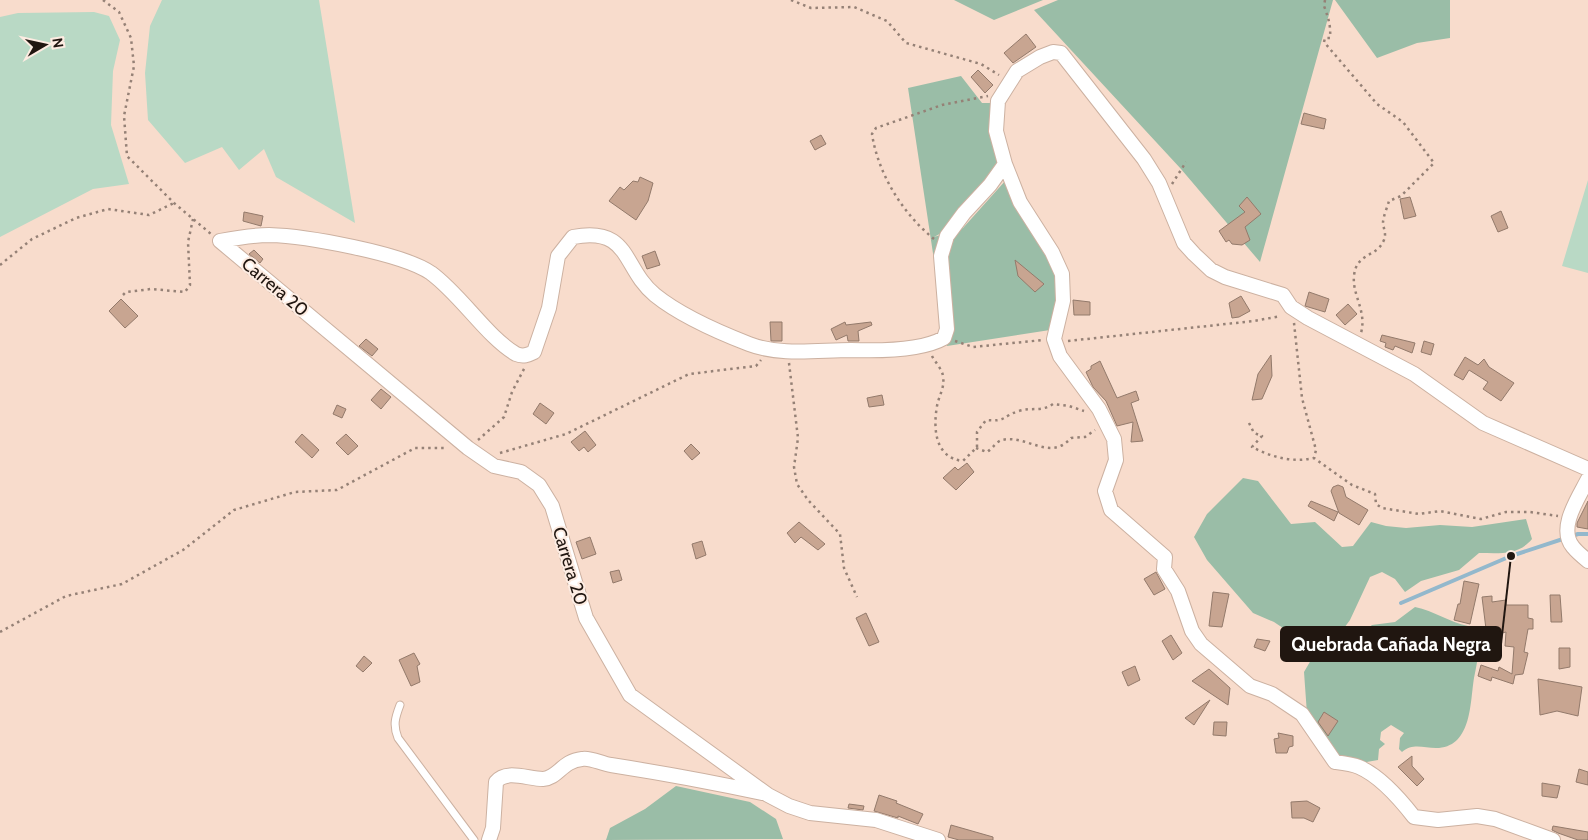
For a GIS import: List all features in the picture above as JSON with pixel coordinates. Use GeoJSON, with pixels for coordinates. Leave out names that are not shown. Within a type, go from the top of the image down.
{"type":"FeatureCollection","features":[{"type":"Feature","properties":{"kind":"street"},"geometry":{"type":"LineString","coordinates":[[1553,840],[1495,819],[1477,816],[1438,820],[1414,817],[1403,803],[1374,776],[1359,766],[1335,762],[1302,714],[1272,694],[1250,686],[1201,644],[1192,631],[1178,591],[1164,569],[1165,557],[1111,510],[1105,491],[1116,460],[1114,439],[1102,423],[1099,409],[1060,356],[1054,339],[1063,301],[1062,274],[1052,252],[1020,202],[1005,164],[996,132],[999,99],[1010,81],[1017,71],[1040,57],[1053,52],[1062,53],[1144,159],[1162,190],[1184,243],[1211,270],[1224,277],[1283,295],[1292,307],[1358,346],[1414,374],[1483,423],[1588,469]]}},
{"type":"Feature","properties":{"kind":"street"},"geometry":{"type":"LineString","coordinates":[[527,356],[534,352],[540,338],[551,299],[558,256],[573,238],[591,234],[606,238],[624,250],[638,275],[654,294],[669,304],[684,313],[768,350],[865,350],[927,346],[944,338],[947,329],[941,256],[947,236],[1005,164]]}},
{"type":"Feature","properties":{"kind":"street","name":"Carrera 20"},"geometry":{"type":"LineString","coordinates":[[220,241],[248,236],[271,235],[328,243],[395,257],[429,272],[456,294],[499,340],[518,355],[527,356]]}},
{"type":"Feature","properties":{"kind":"street","name":"Carrera 20"},"geometry":{"type":"LineString","coordinates":[[220,241],[468,448],[494,466],[521,472],[539,485],[552,506],[586,618],[630,695],[768,795],[789,806],[810,813],[876,820],[938,840]]}},
{"type":"Feature","properties":{"kind":"street"},"geometry":{"type":"LineString","coordinates":[[1588,479],[1569,517],[1568,537],[1572,546],[1588,561]]}},
{"type":"Feature","properties":{"kind":"street"},"geometry":{"type":"LineString","coordinates":[[490,840],[493,828],[496,782],[500,777],[506,775],[542,779],[552,777],[566,763],[584,758],[600,763],[684,776],[768,795]]}},
{"type":"Feature","properties":{"kind":"lane"},"geometry":{"type":"LineString","coordinates":[[400,705],[395,717],[394,728],[398,738],[474,840]]}},
{"type":"Feature","properties":{"kind":"path"},"geometry":{"type":"LineString","coordinates":[[103,0],[119,12],[130,38],[134,66],[124,116],[127,156],[174,203],[220,241]]}},
{"type":"Feature","properties":{"kind":"path"},"geometry":{"type":"LineString","coordinates":[[791,0],[810,8],[854,7],[887,20],[906,43],[981,64],[1010,81]]}},
{"type":"Feature","properties":{"kind":"path"},"geometry":{"type":"LineString","coordinates":[[1325,0],[1324,6],[1330,19],[1330,38],[1325,38],[1324,42],[1377,104],[1403,122],[1434,164],[1400,196],[1389,201],[1383,222],[1386,233],[1382,244],[1361,259],[1356,266],[1353,279],[1364,322],[1358,346]]}},
{"type":"Feature","properties":{"kind":"path"},"geometry":{"type":"LineString","coordinates":[[944,248],[918,226],[898,200],[875,151],[872,134],[876,128],[942,105],[985,96],[999,99]]}},
{"type":"Feature","properties":{"kind":"path"},"geometry":{"type":"LineString","coordinates":[[1162,190],[1172,185],[1186,162]]}},
{"type":"Feature","properties":{"kind":"path"},"geometry":{"type":"LineString","coordinates":[[0,265],[32,239],[76,218],[108,209],[149,215],[174,203]]}},
{"type":"Feature","properties":{"kind":"path"},"geometry":{"type":"LineString","coordinates":[[123,294],[151,289],[185,292],[190,285],[188,242],[193,219]]}},
{"type":"Feature","properties":{"kind":"path"},"geometry":{"type":"LineString","coordinates":[[944,338],[972,347],[1054,339],[1072,341],[1254,321],[1283,315],[1292,307]]}},
{"type":"Feature","properties":{"kind":"path"},"geometry":{"type":"LineString","coordinates":[[1292,307],[1302,398],[1316,450],[1314,458]]}},
{"type":"Feature","properties":{"kind":"path"},"geometry":{"type":"LineString","coordinates":[[927,346],[943,373],[944,386],[937,405],[936,438],[938,445],[954,460],[963,461],[976,448],[976,432],[986,420],[1000,422],[1018,411],[1046,409],[1052,404],[1082,410],[1102,423],[1093,433],[1071,438],[1066,444],[1052,449],[1034,446],[1014,439],[1000,440],[987,452],[976,448]]}},
{"type":"Feature","properties":{"kind":"path"},"geometry":{"type":"LineString","coordinates":[[484,459],[566,434],[689,374],[756,366],[768,350]]}},
{"type":"Feature","properties":{"kind":"path"},"geometry":{"type":"LineString","coordinates":[[788,350],[798,438],[794,466],[797,484],[808,500],[840,534],[844,568],[856,597]]}},
{"type":"Feature","properties":{"kind":"path"},"geometry":{"type":"LineString","coordinates":[[0,632],[66,596],[122,584],[183,550],[234,510],[295,492],[337,490],[415,448],[468,448],[504,417],[512,392],[524,373],[527,356]]}},
{"type":"Feature","properties":{"kind":"path"},"geometry":{"type":"LineString","coordinates":[[1249,423],[1254,433],[1262,436],[1252,447],[1267,455],[1278,455],[1289,460],[1302,461],[1314,458],[1352,485],[1374,494],[1376,504],[1382,508],[1419,514],[1440,511],[1481,519],[1506,512],[1530,512],[1569,517]]}},
{"type":"Feature","properties":{"kind":"green space"},"geometry":{"type":"Polygon","coordinates":[[[162,0],[319,0],[355,223],[276,177],[264,149],[239,170],[222,147],[185,163],[148,120],[145,73],[150,26],[162,0]]]}},
{"type":"Feature","properties":{"kind":"green space"},"geometry":{"type":"Polygon","coordinates":[[[954,0],[1043,0],[994,20],[954,0]]]}},
{"type":"Feature","properties":{"kind":"green space"},"geometry":{"type":"Polygon","coordinates":[[[1058,0],[1333,0],[1260,262],[1181,169],[1034,10],[1058,0]]]}},
{"type":"Feature","properties":{"kind":"green space"},"geometry":{"type":"Polygon","coordinates":[[[1335,0],[1450,0],[1450,38],[1417,43],[1377,58],[1335,0]]]}},
{"type":"Feature","properties":{"kind":"green space"},"geometry":{"type":"Polygon","coordinates":[[[94,12],[109,16],[120,40],[113,71],[111,125],[129,184],[93,189],[0,237],[0,17],[18,13],[94,12]]]}},
{"type":"Feature","properties":{"kind":"green space"},"geometry":{"type":"Polygon","coordinates":[[[961,76],[982,103],[994,103],[1000,163],[947,230],[934,237],[963,228],[1006,180],[1040,247],[1058,275],[1059,306],[1050,330],[947,346],[908,88],[961,76]]]}},
{"type":"Feature","properties":{"kind":"green space"},"geometry":{"type":"Polygon","coordinates":[[[1588,180],[1588,273],[1562,266],[1588,180]]]}},
{"type":"Feature","properties":{"kind":"green space"},"geometry":{"type":"Polygon","coordinates":[[[1243,478],[1258,481],[1291,524],[1315,522],[1342,547],[1353,546],[1371,522],[1406,528],[1440,525],[1472,527],[1526,519],[1532,539],[1514,551],[1479,553],[1459,570],[1421,581],[1405,592],[1395,579],[1382,572],[1370,577],[1350,620],[1327,651],[1289,632],[1274,622],[1253,613],[1207,560],[1194,537],[1207,514],[1243,478]]]}},
{"type":"Feature","properties":{"kind":"green space"},"geometry":{"type":"Polygon","coordinates":[[[1415,607],[1468,626],[1479,648],[1470,710],[1464,731],[1450,745],[1439,748],[1411,747],[1402,752],[1399,749],[1400,738],[1404,733],[1391,725],[1381,732],[1380,740],[1385,744],[1379,749],[1378,760],[1361,763],[1341,760],[1307,714],[1304,672],[1311,660],[1335,659],[1349,655],[1366,630],[1372,625],[1395,622],[1415,607]]]}},
{"type":"Feature","properties":{"kind":"green space"},"geometry":{"type":"Polygon","coordinates":[[[676,786],[750,802],[776,819],[783,839],[606,840],[610,828],[645,809],[676,786]]]}},
{"type":"Feature","properties":{"kind":"building"},"geometry":{"type":"Polygon","coordinates":[[[1026,34],[1036,47],[1013,63],[1004,53],[1026,34]]]}},
{"type":"Feature","properties":{"kind":"building"},"geometry":{"type":"Polygon","coordinates":[[[978,70],[993,85],[985,93],[971,77],[978,70]]]}},
{"type":"Feature","properties":{"kind":"building"},"geometry":{"type":"Polygon","coordinates":[[[1304,113],[1326,119],[1324,129],[1301,124],[1304,113]]]}},
{"type":"Feature","properties":{"kind":"building"},"geometry":{"type":"Polygon","coordinates":[[[821,135],[826,144],[815,150],[810,141],[821,135]]]}},
{"type":"Feature","properties":{"kind":"building"},"geometry":{"type":"Polygon","coordinates":[[[640,177],[653,183],[648,201],[636,220],[609,201],[620,187],[624,190],[633,181],[638,182],[640,177]]]}},
{"type":"Feature","properties":{"kind":"building"},"geometry":{"type":"Polygon","coordinates":[[[1247,197],[1261,214],[1245,227],[1250,240],[1242,245],[1232,244],[1229,240],[1226,242],[1219,231],[1245,212],[1239,206],[1247,197]]]}},
{"type":"Feature","properties":{"kind":"building"},"geometry":{"type":"Polygon","coordinates":[[[1410,197],[1416,216],[1404,219],[1400,199],[1410,197]]]}},
{"type":"Feature","properties":{"kind":"building"},"geometry":{"type":"Polygon","coordinates":[[[1501,211],[1508,228],[1498,232],[1491,216],[1501,211]]]}},
{"type":"Feature","properties":{"kind":"building"},"geometry":{"type":"Polygon","coordinates":[[[244,212],[263,216],[261,226],[243,221],[244,212]]]}},
{"type":"Feature","properties":{"kind":"building"},"geometry":{"type":"Polygon","coordinates":[[[254,250],[263,259],[260,263],[249,254],[254,250]]]}},
{"type":"Feature","properties":{"kind":"building"},"geometry":{"type":"Polygon","coordinates":[[[655,251],[660,265],[647,269],[642,256],[655,251]]]}},
{"type":"Feature","properties":{"kind":"building"},"geometry":{"type":"Polygon","coordinates":[[[1015,260],[1044,284],[1035,292],[1018,276],[1015,260]]]}},
{"type":"Feature","properties":{"kind":"building"},"geometry":{"type":"Polygon","coordinates":[[[1309,292],[1329,299],[1325,312],[1305,306],[1309,292]]]}},
{"type":"Feature","properties":{"kind":"building"},"geometry":{"type":"Polygon","coordinates":[[[1241,296],[1250,311],[1239,317],[1232,318],[1229,303],[1241,296]]]}},
{"type":"Feature","properties":{"kind":"building"},"geometry":{"type":"Polygon","coordinates":[[[121,299],[138,316],[125,328],[109,311],[121,299]]]}},
{"type":"Feature","properties":{"kind":"building"},"geometry":{"type":"Polygon","coordinates":[[[1073,300],[1090,302],[1090,315],[1074,315],[1073,300]]]}},
{"type":"Feature","properties":{"kind":"building"},"geometry":{"type":"Polygon","coordinates":[[[1348,304],[1357,314],[1345,325],[1336,315],[1348,304]]]}},
{"type":"Feature","properties":{"kind":"building"},"geometry":{"type":"Polygon","coordinates":[[[770,322],[782,322],[782,341],[771,341],[770,322]]]}},
{"type":"Feature","properties":{"kind":"building"},"geometry":{"type":"Polygon","coordinates":[[[845,322],[846,325],[871,322],[872,325],[858,331],[859,341],[848,341],[847,335],[836,340],[831,329],[845,322]]]}},
{"type":"Feature","properties":{"kind":"building"},"geometry":{"type":"Polygon","coordinates":[[[1382,335],[1415,343],[1412,353],[1395,346],[1393,350],[1385,347],[1386,343],[1380,341],[1382,335]]]}},
{"type":"Feature","properties":{"kind":"building"},"geometry":{"type":"Polygon","coordinates":[[[366,339],[378,349],[372,356],[359,346],[366,339]]]}},
{"type":"Feature","properties":{"kind":"building"},"geometry":{"type":"Polygon","coordinates":[[[1424,341],[1434,344],[1431,355],[1421,352],[1424,341]]]}},
{"type":"Feature","properties":{"kind":"building"},"geometry":{"type":"Polygon","coordinates":[[[1271,355],[1272,376],[1262,399],[1252,400],[1258,374],[1271,355]]]}},
{"type":"Feature","properties":{"kind":"building"},"geometry":{"type":"Polygon","coordinates":[[[1465,357],[1478,365],[1484,359],[1489,367],[1514,383],[1501,401],[1483,389],[1488,382],[1469,370],[1463,380],[1454,375],[1465,357]]]}},
{"type":"Feature","properties":{"kind":"building"},"geometry":{"type":"Polygon","coordinates":[[[1100,361],[1117,398],[1136,391],[1139,400],[1131,403],[1143,441],[1131,442],[1133,422],[1117,426],[1106,401],[1093,387],[1086,372],[1091,369],[1091,366],[1100,361]]]}},
{"type":"Feature","properties":{"kind":"building"},"geometry":{"type":"Polygon","coordinates":[[[381,389],[391,397],[381,409],[371,400],[381,389]]]}},
{"type":"Feature","properties":{"kind":"building"},"geometry":{"type":"Polygon","coordinates":[[[882,395],[884,405],[869,407],[867,398],[882,395]]]}},
{"type":"Feature","properties":{"kind":"building"},"geometry":{"type":"Polygon","coordinates":[[[540,403],[554,413],[546,424],[533,414],[540,403]]]}},
{"type":"Feature","properties":{"kind":"building"},"geometry":{"type":"Polygon","coordinates":[[[337,405],[346,409],[342,418],[333,414],[337,405]]]}},
{"type":"Feature","properties":{"kind":"building"},"geometry":{"type":"Polygon","coordinates":[[[585,431],[596,445],[588,452],[584,447],[579,451],[571,442],[585,431]]]}},
{"type":"Feature","properties":{"kind":"building"},"geometry":{"type":"Polygon","coordinates":[[[302,434],[319,450],[312,458],[295,442],[302,434]]]}},
{"type":"Feature","properties":{"kind":"building"},"geometry":{"type":"Polygon","coordinates":[[[346,434],[358,446],[348,455],[336,443],[346,434]]]}},
{"type":"Feature","properties":{"kind":"building"},"geometry":{"type":"Polygon","coordinates":[[[691,444],[700,453],[692,460],[684,451],[691,444]]]}},
{"type":"Feature","properties":{"kind":"building"},"geometry":{"type":"Polygon","coordinates":[[[967,463],[974,472],[956,490],[943,478],[955,467],[958,470],[967,463]]]}},
{"type":"Feature","properties":{"kind":"building"},"geometry":{"type":"Polygon","coordinates":[[[1338,485],[1343,487],[1346,497],[1368,510],[1359,525],[1339,513],[1331,491],[1333,487],[1338,485]]]}},
{"type":"Feature","properties":{"kind":"building"},"geometry":{"type":"Polygon","coordinates":[[[1311,501],[1338,512],[1334,521],[1308,506],[1311,501]]]}},
{"type":"Feature","properties":{"kind":"building"},"geometry":{"type":"Polygon","coordinates":[[[1588,501],[1588,529],[1577,527],[1577,523],[1588,501]]]}},
{"type":"Feature","properties":{"kind":"building"},"geometry":{"type":"Polygon","coordinates":[[[799,522],[825,544],[818,550],[801,537],[795,543],[787,533],[799,522]]]}},
{"type":"Feature","properties":{"kind":"building"},"geometry":{"type":"Polygon","coordinates":[[[590,537],[596,554],[582,559],[576,542],[590,537]]]}},
{"type":"Feature","properties":{"kind":"building"},"geometry":{"type":"Polygon","coordinates":[[[702,541],[706,555],[696,559],[692,544],[702,541]]]}},
{"type":"Feature","properties":{"kind":"building"},"geometry":{"type":"Polygon","coordinates":[[[619,570],[622,580],[613,583],[610,572],[619,570]]]}},
{"type":"Feature","properties":{"kind":"building"},"geometry":{"type":"Polygon","coordinates":[[[1156,572],[1165,589],[1154,595],[1144,579],[1156,572]]]}},
{"type":"Feature","properties":{"kind":"building"},"geometry":{"type":"Polygon","coordinates":[[[1464,581],[1479,584],[1470,624],[1454,620],[1458,604],[1460,604],[1464,581]]]}},
{"type":"Feature","properties":{"kind":"building"},"geometry":{"type":"Polygon","coordinates":[[[1213,592],[1229,594],[1222,627],[1209,626],[1213,592]]]}},
{"type":"Feature","properties":{"kind":"building"},"geometry":{"type":"Polygon","coordinates":[[[1550,595],[1560,595],[1562,622],[1551,622],[1550,595]]]}},
{"type":"Feature","properties":{"kind":"building"},"geometry":{"type":"Polygon","coordinates":[[[1492,596],[1492,602],[1506,600],[1506,605],[1528,605],[1528,618],[1533,619],[1533,629],[1528,629],[1524,652],[1528,653],[1523,674],[1515,675],[1513,684],[1492,677],[1491,681],[1478,676],[1481,665],[1498,671],[1499,667],[1512,674],[1514,647],[1505,646],[1506,632],[1487,637],[1482,597],[1492,596]]]}},
{"type":"Feature","properties":{"kind":"building"},"geometry":{"type":"Polygon","coordinates":[[[866,613],[879,642],[869,646],[856,618],[866,613]]]}},
{"type":"Feature","properties":{"kind":"building"},"geometry":{"type":"Polygon","coordinates":[[[1171,635],[1182,653],[1173,660],[1162,641],[1171,635]]]}},
{"type":"Feature","properties":{"kind":"building"},"geometry":{"type":"Polygon","coordinates":[[[1257,639],[1270,641],[1265,651],[1254,647],[1257,639]]]}},
{"type":"Feature","properties":{"kind":"building"},"geometry":{"type":"Polygon","coordinates":[[[1559,648],[1570,648],[1570,667],[1559,669],[1559,648]]]}},
{"type":"Feature","properties":{"kind":"building"},"geometry":{"type":"Polygon","coordinates":[[[414,653],[420,664],[417,666],[420,682],[411,686],[399,660],[414,653]]]}},
{"type":"Feature","properties":{"kind":"building"},"geometry":{"type":"Polygon","coordinates":[[[364,656],[372,663],[363,672],[356,666],[364,656]]]}},
{"type":"Feature","properties":{"kind":"building"},"geometry":{"type":"Polygon","coordinates":[[[1135,666],[1140,680],[1128,686],[1122,672],[1135,666]]]}},
{"type":"Feature","properties":{"kind":"building"},"geometry":{"type":"Polygon","coordinates":[[[1209,669],[1230,688],[1228,705],[1192,681],[1209,669]]]}},
{"type":"Feature","properties":{"kind":"building"},"geometry":{"type":"Polygon","coordinates":[[[1538,679],[1582,687],[1578,716],[1557,711],[1540,715],[1538,679]]]}},
{"type":"Feature","properties":{"kind":"building"},"geometry":{"type":"Polygon","coordinates":[[[1210,700],[1194,725],[1185,718],[1210,700]]]}},
{"type":"Feature","properties":{"kind":"building"},"geometry":{"type":"Polygon","coordinates":[[[1324,712],[1338,721],[1328,736],[1318,722],[1324,712]]]}},
{"type":"Feature","properties":{"kind":"building"},"geometry":{"type":"Polygon","coordinates":[[[1214,722],[1227,722],[1226,736],[1213,735],[1214,722]]]}},
{"type":"Feature","properties":{"kind":"building"},"geometry":{"type":"Polygon","coordinates":[[[1278,733],[1293,736],[1293,746],[1289,747],[1287,753],[1276,753],[1274,739],[1279,738],[1278,733]]]}},
{"type":"Feature","properties":{"kind":"building"},"geometry":{"type":"Polygon","coordinates":[[[1412,756],[1412,766],[1424,779],[1417,786],[1398,767],[1412,756]]]}},
{"type":"Feature","properties":{"kind":"building"},"geometry":{"type":"Polygon","coordinates":[[[1579,769],[1588,772],[1588,785],[1576,782],[1579,769]]]}},
{"type":"Feature","properties":{"kind":"building"},"geometry":{"type":"Polygon","coordinates":[[[1542,783],[1560,786],[1557,798],[1542,796],[1542,783]]]}},
{"type":"Feature","properties":{"kind":"building"},"geometry":{"type":"Polygon","coordinates":[[[879,795],[897,801],[896,803],[923,814],[918,824],[898,816],[898,818],[874,811],[879,795]]]}},
{"type":"Feature","properties":{"kind":"building"},"geometry":{"type":"Polygon","coordinates":[[[1307,801],[1320,808],[1313,822],[1304,818],[1292,818],[1291,802],[1307,801]]]}},
{"type":"Feature","properties":{"kind":"building"},"geometry":{"type":"Polygon","coordinates":[[[849,804],[864,806],[863,810],[848,808],[849,804]]]}},
{"type":"Feature","properties":{"kind":"building"},"geometry":{"type":"Polygon","coordinates":[[[951,825],[993,837],[993,840],[959,840],[948,837],[951,825]]]}},
{"type":"Feature","properties":{"kind":"building"},"geometry":{"type":"Polygon","coordinates":[[[1553,826],[1588,832],[1588,840],[1578,840],[1558,833],[1552,830],[1553,826]]]}},
{"type":"Feature","properties":{"kind":"waterway"},"geometry":{"type":"LineString","coordinates":[[1401,603],[1511,556],[1578,534],[1588,534]]}},
{"type":"Feature","properties":{"kind":"place","name":"Quebrada Cañada Negra"},"geometry":{"type":"Point","coordinates":[1511,556]}}]}
